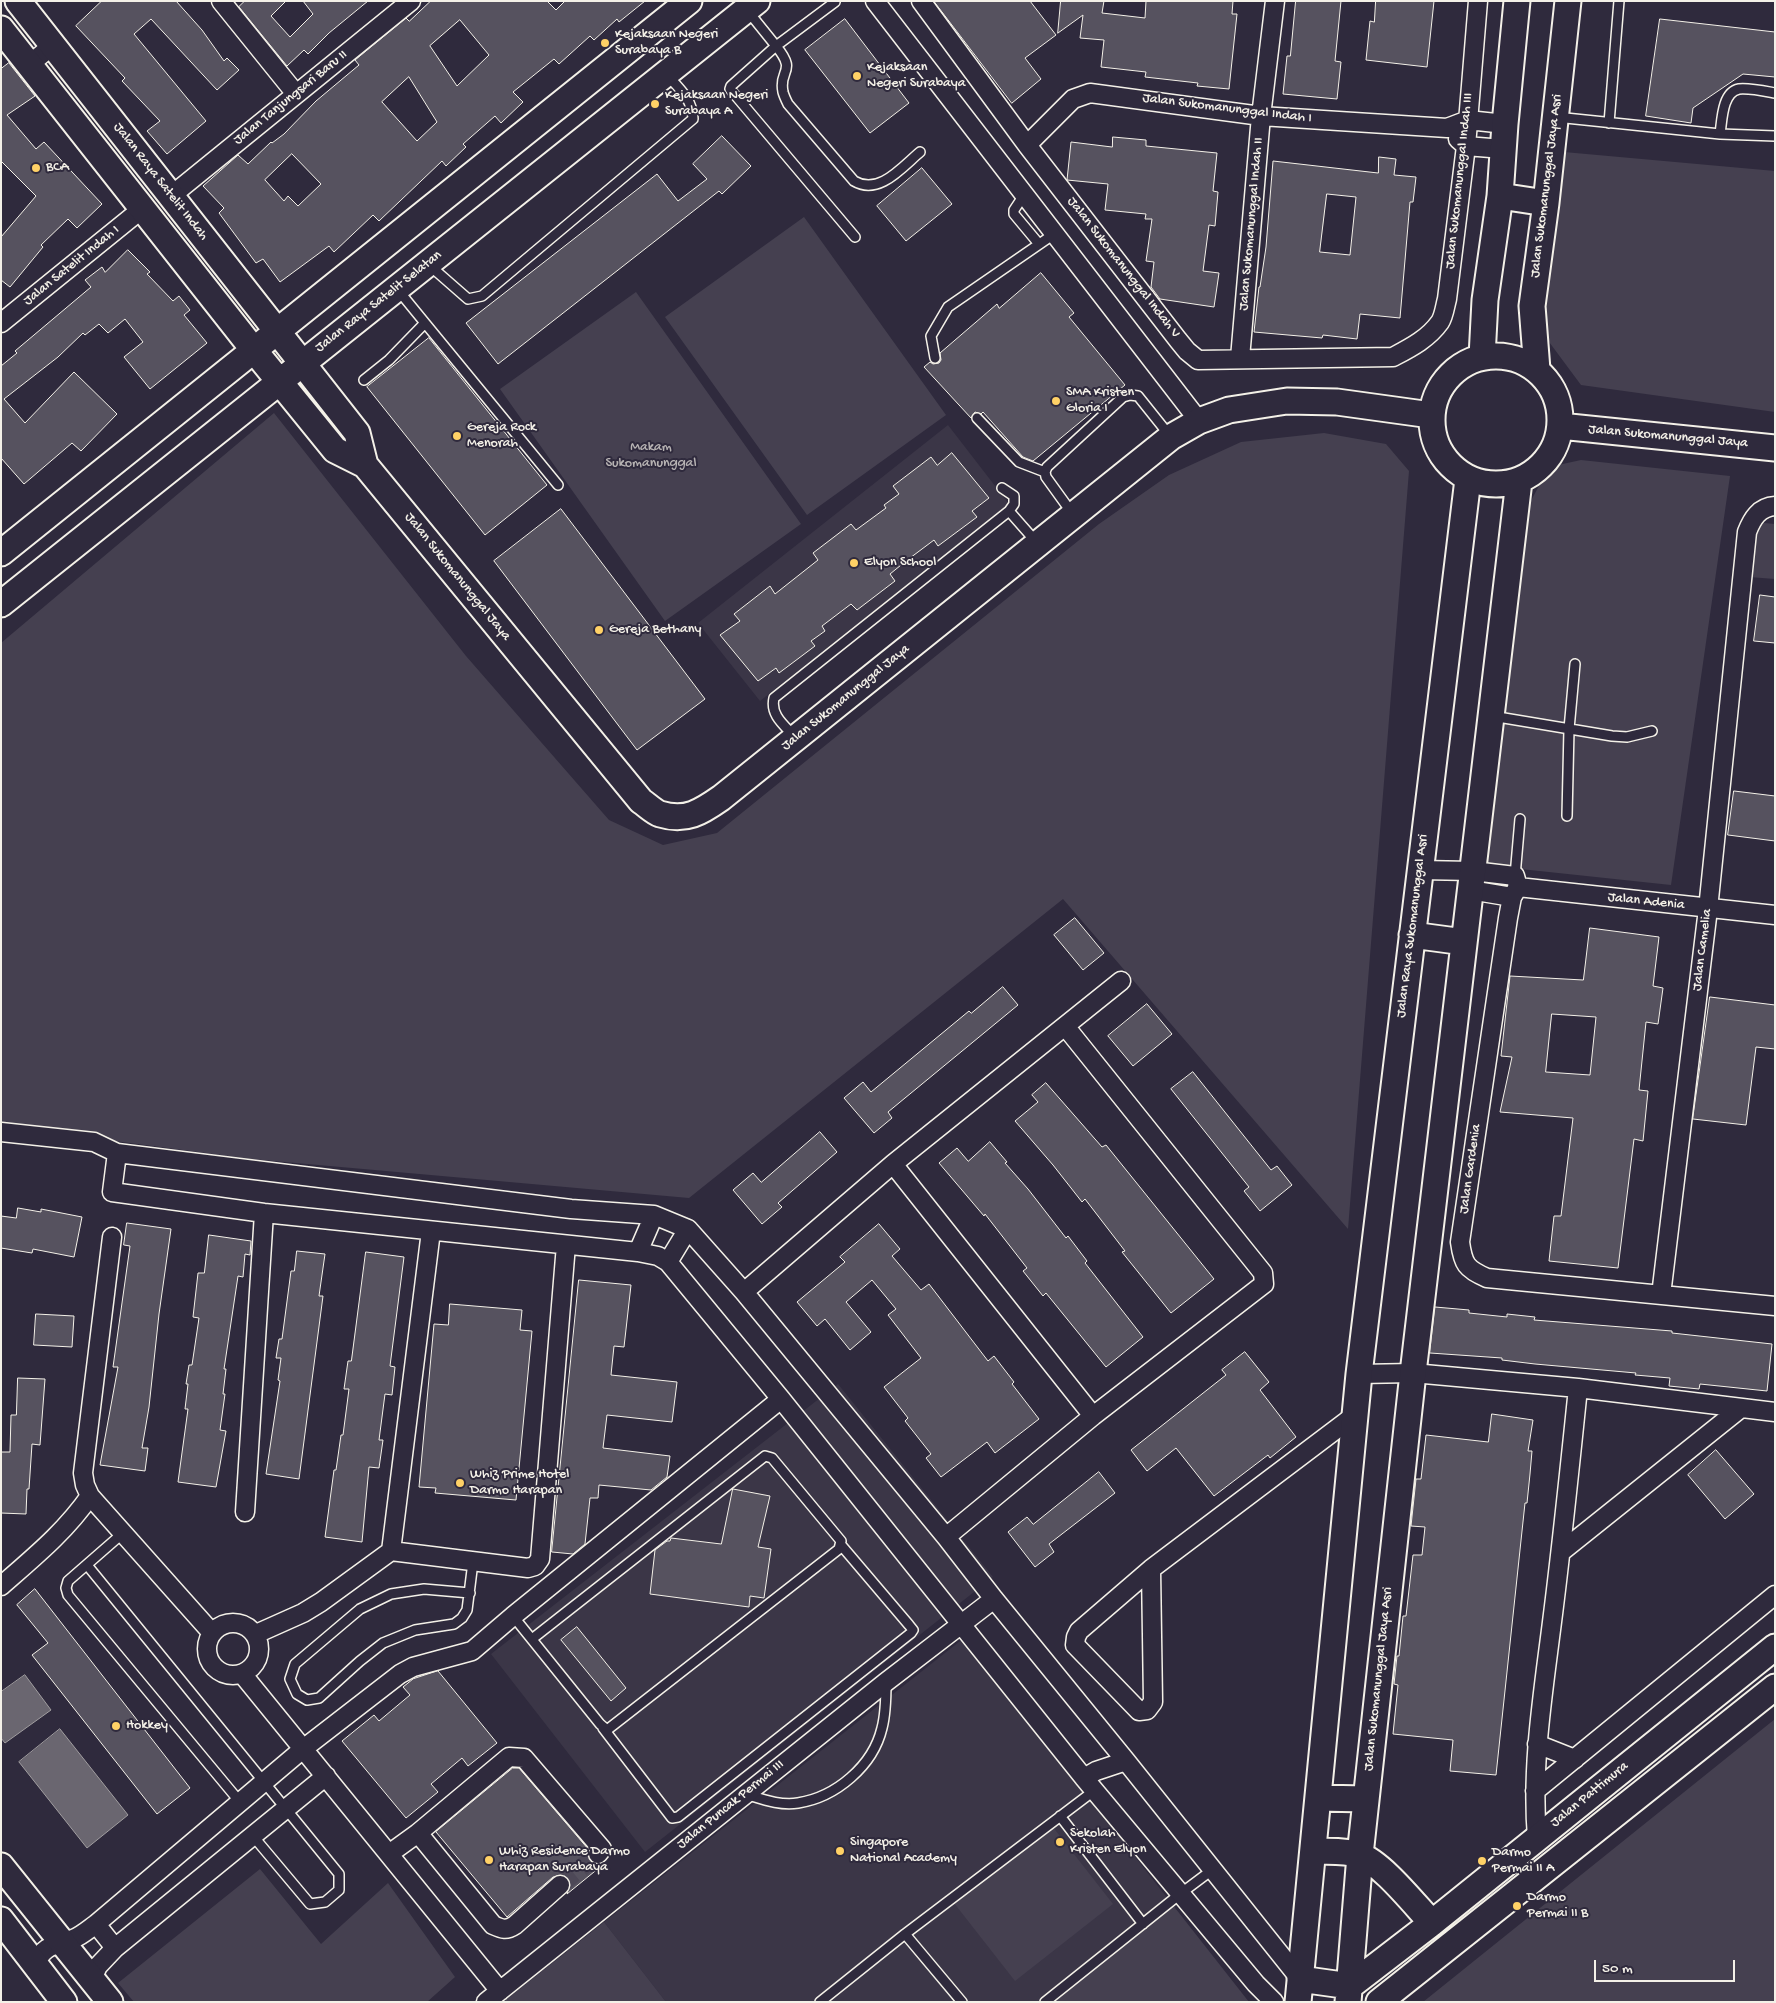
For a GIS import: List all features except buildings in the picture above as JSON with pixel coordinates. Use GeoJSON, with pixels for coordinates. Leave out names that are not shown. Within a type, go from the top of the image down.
{"type":"FeatureCollection","features":[{"type":"Feature","properties":{"kind":"street","name":"Jalan Raya Satelit Indah"},"geometry":{"type":"LineString","coordinates":[[18,1],[302,363]]}},
{"type":"Feature","properties":{"kind":"street"},"geometry":{"type":"LineString","coordinates":[[221,1],[296,94]]}},
{"type":"Feature","properties":{"kind":"street","name":"Jalan Tanjungsari Baru II"},"geometry":{"type":"LineString","coordinates":[[171,196],[411,1]]}},
{"type":"Feature","properties":{"kind":"street"},"geometry":{"type":"LineString","coordinates":[[1,553],[689,1]]}},
{"type":"Feature","properties":{"kind":"street"},"geometry":{"type":"LineString","coordinates":[[874,1],[1199,420]]}},
{"type":"Feature","properties":{"kind":"street","name":"Jalan Sukomanunggal Indah V"},"geometry":{"type":"LineString","coordinates":[[921,1],[1027,145],[1187,351],[1198,360],[1393,357],[1412,347]]}},
{"type":"Feature","properties":{"kind":"street","name":"Jalan Sukomanunggal Indah II"},"geometry":{"type":"LineString","coordinates":[[1240,358],[1261,116],[1275,1]]}},
{"type":"Feature","properties":{"kind":"street","name":"Jalan Sukomanunggal Indah III"},"geometry":{"type":"LineString","coordinates":[[1412,347],[1424,339],[1441,321],[1446,299],[1466,146],[1478,1]]}},
{"type":"Feature","properties":{"kind":"street"},"geometry":{"type":"LineString","coordinates":[[1482,357],[1485,300],[1500,196],[1517,1]]}},
{"type":"Feature","properties":{"kind":"street","name":"Jalan Sukomanunggal Jaya Asri"},"geometry":{"type":"LineString","coordinates":[[1537,370],[1532,306],[1546,203],[1568,1]]}},
{"type":"Feature","properties":{"kind":"street","name":"Jalan Raya Satelit Selatan"},"geometry":{"type":"LineString","coordinates":[[1,604],[279,380],[397,290],[752,5]]}},
{"type":"Feature","properties":{"kind":"street"},"geometry":{"type":"LineString","coordinates":[[1,29],[279,380]]}},
{"type":"Feature","properties":{"kind":"street"},"geometry":{"type":"LineString","coordinates":[[30,64],[53,45]]}},
{"type":"Feature","properties":{"kind":"street","name":"Jalan Sukomanunggal Indah I"},"geometry":{"type":"LineString","coordinates":[[1027,145],[1073,99],[1090,93],[1261,116],[1447,128],[1468,120],[1505,124]]}},
{"type":"Feature","properties":{"kind":"street"},"geometry":{"type":"LineString","coordinates":[[1447,128],[1466,146],[1503,149]]}},
{"type":"Feature","properties":{"kind":"street"},"geometry":{"type":"LineString","coordinates":[[1500,196],[1546,203]]}},
{"type":"Feature","properties":{"kind":"street","name":"Jalan Satelit Indah I"},"geometry":{"type":"LineString","coordinates":[[3,319],[143,208]]}},
{"type":"Feature","properties":{"kind":"street"},"geometry":{"type":"LineString","coordinates":[[1501,356],[1520,360],[1537,370],[1551,386],[1559,406],[1560,426],[1556,444],[1547,460],[1534,472],[1519,481],[1493,485],[1468,479],[1447,463],[1434,441],[1431,415],[1439,389],[1457,368],[1482,357],[1501,356]]}},
{"type":"Feature","properties":{"kind":"street","name":"Jalan Sukomanunggal Jaya"},"geometry":{"type":"LineString","coordinates":[[302,363],[356,433],[365,465],[641,801],[659,814],[686,817],[705,810],[1171,437],[1199,420],[1229,410],[1287,401],[1337,402],[1431,415]]}},
{"type":"Feature","properties":{"kind":"street","name":"Jalan Sukomanunggal Jaya"},"geometry":{"type":"LineString","coordinates":[[279,380],[335,450],[365,465]]}},
{"type":"Feature","properties":{"kind":"street","name":"Jalan Sukomanunggal Jaya"},"geometry":{"type":"LineString","coordinates":[[1560,426],[1775,448]]}},
{"type":"Feature","properties":{"kind":"street","name":"Jalan Raya Sukomanunggal Asri"},"geometry":{"type":"LineString","coordinates":[[1360,1374],[1468,479]]}},
{"type":"Feature","properties":{"kind":"street"},"geometry":{"type":"LineString","coordinates":[[1412,1372],[1519,481]]}},
{"type":"Feature","properties":{"kind":"street","name":"Jalan Camelia"},"geometry":{"type":"LineString","coordinates":[[1661,1295],[1708,909],[1747,532],[1752,519],[1761,510],[1775,506]]}},
{"type":"Feature","properties":{"kind":"street","name":"Jalan Adenia"},"geometry":{"type":"LineString","coordinates":[[1420,870],[1515,887],[1775,915]]}},
{"type":"Feature","properties":{"kind":"street","name":"Jalan Gardenia"},"geometry":{"type":"LineString","coordinates":[[1515,887],[1460,1242],[1463,1259],[1471,1271],[1487,1278],[1661,1295]]}},
{"type":"Feature","properties":{"kind":"street"},"geometry":{"type":"LineString","coordinates":[[1412,935],[1464,942]]}},
{"type":"Feature","properties":{"kind":"street"},"geometry":{"type":"LineString","coordinates":[[744,1292],[894,1164],[1121,981]]}},
{"type":"Feature","properties":{"kind":"street"},"geometry":{"type":"LineString","coordinates":[[946,1537],[1093,1416],[1262,1288],[1264,1284],[1265,1276],[1065,1026]]}},
{"type":"Feature","properties":{"kind":"street"},"geometry":{"type":"LineString","coordinates":[[1,1132],[94,1142],[117,1153],[561,1207],[654,1215],[688,1229],[744,1292],[946,1537],[1126,1761],[1212,1870],[1299,1991]]}},
{"type":"Feature","properties":{"kind":"street"},"geometry":{"type":"LineString","coordinates":[[117,1153],[112,1192],[264,1213],[638,1252],[658,1256],[668,1262],[781,1399],[1089,1784],[1256,1984],[1274,2002]]}},
{"type":"Feature","properties":{"kind":"street"},"geometry":{"type":"LineString","coordinates":[[894,1164],[1093,1416]]}},
{"type":"Feature","properties":{"kind":"street"},"geometry":{"type":"LineString","coordinates":[[245,1512],[264,1213]]}},
{"type":"Feature","properties":{"kind":"street"},"geometry":{"type":"LineString","coordinates":[[638,1252],[654,1215]]}},
{"type":"Feature","properties":{"kind":"street"},"geometry":{"type":"LineString","coordinates":[[668,1262],[688,1229]]}},
{"type":"Feature","properties":{"kind":"street"},"geometry":{"type":"LineString","coordinates":[[391,1550],[431,1231]]}},
{"type":"Feature","properties":{"kind":"street"},"geometry":{"type":"LineString","coordinates":[[112,1237],[83,1473],[84,1485],[90,1496],[212,1633]]}},
{"type":"Feature","properties":{"kind":"street"},"geometry":{"type":"LineString","coordinates":[[256,1634],[321,1602],[391,1550],[473,1562],[528,1568],[535,1566],[540,1559],[566,1245]]}},
{"type":"Feature","properties":{"kind":"street"},"geometry":{"type":"LineString","coordinates":[[1661,1295],[1775,1306]]}},
{"type":"Feature","properties":{"kind":"street"},"geometry":{"type":"LineString","coordinates":[[1299,1991],[1360,1374],[1412,1372],[1578,1388],[1775,1412]]}},
{"type":"Feature","properties":{"kind":"street","name":"Jalan Sukomanunggal Jaya Asri"},"geometry":{"type":"LineString","coordinates":[[1349,1994],[1360,1855],[1412,1372]]}},
{"type":"Feature","properties":{"kind":"street"},"geometry":{"type":"LineString","coordinates":[[1537,1838],[1535,1791],[1537,1744],[1561,1552],[1578,1388]]}},
{"type":"Feature","properties":{"kind":"street"},"geometry":{"type":"LineString","coordinates":[[35,1964],[45,1949],[74,1939],[96,1924],[303,1749],[400,1674],[413,1667],[472,1651],[781,1399]]}},
{"type":"Feature","properties":{"kind":"street"},"geometry":{"type":"LineString","coordinates":[[1561,1552],[1741,1408]]}},
{"type":"Feature","properties":{"kind":"street"},"geometry":{"type":"LineString","coordinates":[[1152,1569],[1153,1702],[1147,1710],[1138,1711],[1075,1645],[1079,1631],[1152,1569],[1355,1415]]}},
{"type":"Feature","properties":{"kind":"street"},"geometry":{"type":"LineString","coordinates":[[1,1586],[57,1538],[90,1496]]}},
{"type":"Feature","properties":{"kind":"street"},"geometry":{"type":"LineString","coordinates":[[1535,1791],[1775,1595]]}},
{"type":"Feature","properties":{"kind":"street","name":"Jalan Puncak Permai III"},"geometry":{"type":"LineString","coordinates":[[494,1995],[886,1682],[994,1599]]}},
{"type":"Feature","properties":{"kind":"street"},"geometry":{"type":"LineString","coordinates":[[227,1623],[243,1624],[256,1634],[260,1649],[256,1665],[243,1675],[225,1676],[211,1665],[206,1648],[212,1633],[227,1623]]}},
{"type":"Feature","properties":{"kind":"street","name":"Jalan Pattimura"},"geometry":{"type":"LineString","coordinates":[[1349,1994],[1432,1923],[1775,1647]]}},
{"type":"Feature","properties":{"kind":"street"},"geometry":{"type":"LineString","coordinates":[[243,1675],[389,1854],[494,1995]]}},
{"type":"Feature","properties":{"kind":"street"},"geometry":{"type":"LineString","coordinates":[[1379,2002],[1775,1687]]}},
{"type":"Feature","properties":{"kind":"street"},"geometry":{"type":"LineString","coordinates":[[1537,1744],[1575,1759]]}},
{"type":"Feature","properties":{"kind":"street"},"geometry":{"type":"LineString","coordinates":[[389,1854],[418,1833],[509,1757],[524,1758],[602,1849],[598,1854]]}},
{"type":"Feature","properties":{"kind":"street"},"geometry":{"type":"LineString","coordinates":[[1089,1784],[1096,1771],[1126,1761]]}},
{"type":"Feature","properties":{"kind":"street"},"geometry":{"type":"LineString","coordinates":[[92,1979],[98,1966],[116,1948],[326,1776]]}},
{"type":"Feature","properties":{"kind":"street"},"geometry":{"type":"LineString","coordinates":[[1318,1798],[1366,1799]]}},
{"type":"Feature","properties":{"kind":"street"},"geometry":{"type":"LineString","coordinates":[[418,1833],[493,1924],[501,1929],[508,1930],[515,1925],[560,1885]]}},
{"type":"Feature","properties":{"kind":"street"},"geometry":{"type":"LineString","coordinates":[[1313,1851],[1360,1855],[1381,1869],[1432,1923]]}},
{"type":"Feature","properties":{"kind":"street"},"geometry":{"type":"LineString","coordinates":[[1,1866],[110,2002]]}},
{"type":"Feature","properties":{"kind":"street"},"geometry":{"type":"LineString","coordinates":[[1,1920],[64,2002]]}},
{"type":"Feature","properties":{"kind":"street"},"geometry":{"type":"LineString","coordinates":[[96,1924],[116,1948]]}},
{"type":"Feature","properties":{"kind":"street"},"geometry":{"type":"LineString","coordinates":[[1299,1991],[1349,1994]]}},
{"type":"Feature","properties":{"kind":"lane"},"geometry":{"type":"LineString","coordinates":[[1609,122],[1619,1]]}},
{"type":"Feature","properties":{"kind":"lane"},"geometry":{"type":"LineString","coordinates":[[836,2],[776,46],[731,86],[730,89],[855,237]]}},
{"type":"Feature","properties":{"kind":"lane"},"geometry":{"type":"LineString","coordinates":[[752,5],[776,46],[786,58],[788,68],[783,82],[783,92],[788,104],[854,181],[862,186],[873,186],[889,179],[920,152]]}},
{"type":"Feature","properties":{"kind":"lane"},"geometry":{"type":"LineString","coordinates":[[428,264],[468,300],[482,296],[694,119],[693,108],[686,95],[667,74]]}},
{"type":"Feature","properties":{"kind":"lane"},"geometry":{"type":"LineString","coordinates":[[1720,134],[1726,99],[1732,93],[1738,89],[1775,92]]}},
{"type":"Feature","properties":{"kind":"lane"},"geometry":{"type":"LineString","coordinates":[[1556,116],[1720,134],[1775,136]]}},
{"type":"Feature","properties":{"kind":"lane"},"geometry":{"type":"LineString","coordinates":[[1024,195],[1014,210],[1014,214],[1039,244]]}},
{"type":"Feature","properties":{"kind":"lane"},"geometry":{"type":"LineString","coordinates":[[935,358],[931,336],[948,307],[1054,234]]}},
{"type":"Feature","properties":{"kind":"lane"},"geometry":{"type":"LineString","coordinates":[[397,290],[558,485]]}},
{"type":"Feature","properties":{"kind":"lane"},"geometry":{"type":"LineString","coordinates":[[364,380],[389,360],[426,323]]}},
{"type":"Feature","properties":{"kind":"lane"},"geometry":{"type":"LineString","coordinates":[[1074,515],[1046,477],[1047,467],[1123,397],[1130,395],[1138,396],[1171,437]]}},
{"type":"Feature","properties":{"kind":"lane"},"geometry":{"type":"LineString","coordinates":[[977,418],[1019,462],[1045,472]]}},
{"type":"Feature","properties":{"kind":"lane"},"geometry":{"type":"LineString","coordinates":[[796,738],[775,714],[772,706],[774,698],[1009,510],[1014,504],[1014,496],[1002,488]]}},
{"type":"Feature","properties":{"kind":"lane"},"geometry":{"type":"LineString","coordinates":[[1009,510],[1038,544]]}},
{"type":"Feature","properties":{"kind":"lane"},"geometry":{"type":"LineString","coordinates":[[1567,816],[1569,729],[1575,664]]}},
{"type":"Feature","properties":{"kind":"lane"},"geometry":{"type":"LineString","coordinates":[[1491,716],[1612,736],[1627,737],[1652,731]]}},
{"type":"Feature","properties":{"kind":"lane"},"geometry":{"type":"LineString","coordinates":[[1515,887],[1520,819]]}},
{"type":"Feature","properties":{"kind":"lane"},"geometry":{"type":"LineString","coordinates":[[513,1616],[672,1818],[678,1817],[913,1630],[841,1545],[840,1541],[772,1458],[765,1456],[532,1639]]}},
{"type":"Feature","properties":{"kind":"lane"},"geometry":{"type":"LineString","coordinates":[[123,1533],[68,1581],[66,1588],[68,1595],[240,1802]]}},
{"type":"Feature","properties":{"kind":"lane"},"geometry":{"type":"LineString","coordinates":[[603,1728],[607,1730],[831,1555],[841,1545]]}},
{"type":"Feature","properties":{"kind":"lane"},"geometry":{"type":"LineString","coordinates":[[470,1593],[424,1589],[408,1591],[391,1594],[360,1609],[295,1664],[290,1679],[296,1694],[307,1700],[319,1698],[360,1661],[383,1644],[415,1630],[454,1624],[462,1618],[467,1610],[470,1593],[473,1562]]}},
{"type":"Feature","properties":{"kind":"lane"},"geometry":{"type":"LineString","coordinates":[[87,1565],[339,1874],[339,1890],[325,1902],[310,1904],[253,1836]]}},
{"type":"Feature","properties":{"kind":"lane"},"geometry":{"type":"LineString","coordinates":[[745,1794],[781,1803],[798,1803],[822,1795],[846,1781],[873,1751],[879,1736],[885,1709],[886,1682]]}},
{"type":"Feature","properties":{"kind":"lane"},"geometry":{"type":"LineString","coordinates":[[820,2002],[1060,1816],[1089,1784]]}},
{"type":"Feature","properties":{"kind":"lane"},"geometry":{"type":"LineString","coordinates":[[1060,1816],[1143,1924]]}},
{"type":"Feature","properties":{"kind":"lane"},"geometry":{"type":"LineString","coordinates":[[1045,2002],[1212,1870]]}},
{"type":"Feature","properties":{"kind":"lane"},"geometry":{"type":"LineString","coordinates":[[906,1934],[962,2002]]}},
{"type":"Feature","properties":{"kind":"shaded area","name":"Elyon School"},"geometry":{"type":"Polygon","coordinates":[[[948,425],[1009,504],[760,701],[698,623],[948,425]]]}},
{"type":"Feature","properties":{"kind":"shaded area"},"geometry":{"type":"Polygon","coordinates":[[[838,1384],[993,1577],[645,1852],[491,1654],[838,1384]]]}},
{"type":"Feature","properties":{"kind":"shaded area","name":"Singapore National Academy"},"geometry":{"type":"Polygon","coordinates":[[[964,1638],[1172,1904],[1048,2002],[666,2002],[604,1922],[964,1638]]]}},
{"type":"Feature","properties":{"kind":"shaded area"},"geometry":{"type":"Polygon","coordinates":[[[25,1675],[51,1710],[5,1743],[1,1738],[1,1692],[25,1675]]]}},
{"type":"Feature","properties":{"kind":"shaded area"},"geometry":{"type":"Polygon","coordinates":[[[60,1729],[128,1815],[87,1848],[19,1762],[60,1729]]]}},
{"type":"Feature","properties":{"kind":"green space"},"geometry":{"type":"Polygon","coordinates":[[[1564,152],[1775,171],[1775,412],[1581,385],[1538,327],[1564,152]]]}},
{"type":"Feature","properties":{"kind":"green space"},"geometry":{"type":"Polygon","coordinates":[[[804,217],[946,415],[807,515],[665,317],[804,217]]]}},
{"type":"Feature","properties":{"kind":"green space","name":"Makam Sukomanunggal"},"geometry":{"type":"Polygon","coordinates":[[[636,292],[801,524],[665,621],[500,389],[636,292]]]}},
{"type":"Feature","properties":{"kind":"green space"},"geometry":{"type":"Polygon","coordinates":[[[274,413],[466,656],[609,820],[663,845],[717,833],[1099,524],[1169,475],[1241,442],[1324,433],[1386,444],[1409,471],[1348,1229],[1063,899],[689,1198],[251,1159],[1,1126],[1,643],[274,413]]]}},
{"type":"Feature","properties":{"kind":"green space"},"geometry":{"type":"Polygon","coordinates":[[[1581,460],[1730,476],[1671,885],[1483,865],[1525,512],[1549,467],[1581,460]]]}},
{"type":"Feature","properties":{"kind":"green space"},"geometry":{"type":"Polygon","coordinates":[[[1753,522],[1775,524],[1775,579],[1749,577],[1753,522]]]}},
{"type":"Feature","properties":{"kind":"green space"},"geometry":{"type":"Polygon","coordinates":[[[1775,1719],[1775,2002],[1423,2002],[1775,1719]]]}},
{"type":"Feature","properties":{"kind":"green space"},"geometry":{"type":"Polygon","coordinates":[[[1052,1826],[1113,1904],[1015,1981],[954,1903],[1052,1826]]]}},
{"type":"Feature","properties":{"kind":"green space"},"geometry":{"type":"Polygon","coordinates":[[[260,1869],[321,1944],[388,1883],[455,1977],[427,2002],[134,2002],[118,1983],[260,1869]]]}},
{"type":"Feature","properties":{"kind":"green space"},"geometry":{"type":"Polygon","coordinates":[[[1172,1904],[1249,2002],[1048,2002],[1172,1904]]]}},
{"type":"Feature","properties":{"kind":"green space"},"geometry":{"type":"Polygon","coordinates":[[[604,1922],[666,2002],[503,2002],[604,1922]]]}},
{"type":"Feature","properties":{"kind":"tunnel"},"geometry":{"type":"LineString","coordinates":[[560,1885],[598,1854]]}},
{"type":"Feature","properties":{"kind":"place","name":"Kejaksaan Negeri Surabaya B"},"geometry":{"type":"Point","coordinates":[605,43]}},
{"type":"Feature","properties":{"kind":"place","name":"Kejaksaan Negeri Surabaya"},"geometry":{"type":"Point","coordinates":[857,76]}},
{"type":"Feature","properties":{"kind":"place","name":"Kejaksaan Negeri Surabaya A"},"geometry":{"type":"Point","coordinates":[655,104]}},
{"type":"Feature","properties":{"kind":"place","name":"BCA"},"geometry":{"type":"Point","coordinates":[36,168]}},
{"type":"Feature","properties":{"kind":"place","name":"SMA Kristen Gloria I"},"geometry":{"type":"Point","coordinates":[1056,401]}},
{"type":"Feature","properties":{"kind":"place","name":"Gereja Rock Menorah"},"geometry":{"type":"Point","coordinates":[457,436]}},
{"type":"Feature","properties":{"kind":"place","name":"Elyon School"},"geometry":{"type":"Point","coordinates":[854,563]}},
{"type":"Feature","properties":{"kind":"place","name":"Gereja Bethany"},"geometry":{"type":"Point","coordinates":[599,630]}},
{"type":"Feature","properties":{"kind":"place","name":"Whiz Prime Hotel Darmo Harapan"},"geometry":{"type":"Point","coordinates":[460,1483]}},
{"type":"Feature","properties":{"kind":"place","name":"Hokkey"},"geometry":{"type":"Point","coordinates":[116,1726]}},
{"type":"Feature","properties":{"kind":"place","name":"Sekolah Kristen Elyon"},"geometry":{"type":"Point","coordinates":[1060,1842]}},
{"type":"Feature","properties":{"kind":"place","name":"Singapore National Academy"},"geometry":{"type":"Point","coordinates":[840,1851]}},
{"type":"Feature","properties":{"kind":"place","name":"Whiz Residence Darmo Harapan Surabaya"},"geometry":{"type":"Point","coordinates":[489,1860]}},
{"type":"Feature","properties":{"kind":"place","name":"Darmo Permai II A"},"geometry":{"type":"Point","coordinates":[1482,1861]}},
{"type":"Feature","properties":{"kind":"place","name":"Darmo Permai II B"},"geometry":{"type":"Point","coordinates":[1517,1906]}}]}
